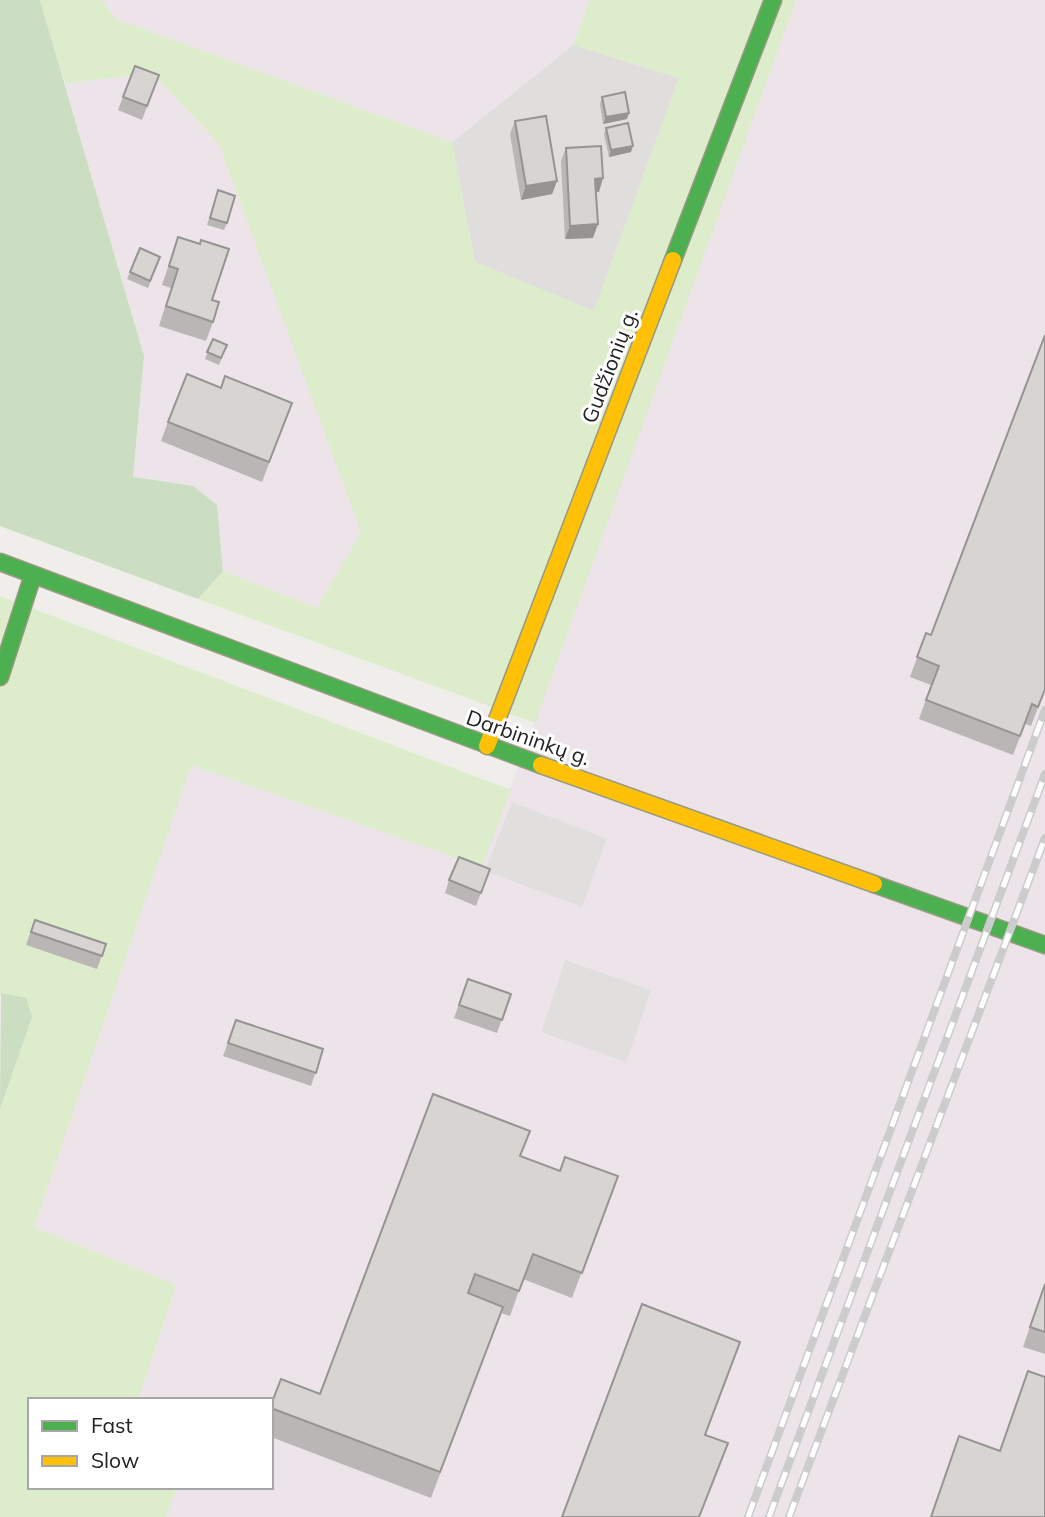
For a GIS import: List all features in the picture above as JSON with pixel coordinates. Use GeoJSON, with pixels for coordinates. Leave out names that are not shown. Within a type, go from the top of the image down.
{"type":"FeatureCollection","features":[{"type":"Feature","properties":{"kind":"main road","name":"Gudžionių g."},"geometry":{"type":"LineString","coordinates":[[487,746],[773,0]]}},
{"type":"Feature","properties":{"kind":"main road","name":"Darbininkų g."},"geometry":{"type":"LineString","coordinates":[[0,562],[487,746],[1045,945]]}},
{"type":"Feature","properties":{"kind":"main road"},"geometry":{"type":"LineString","coordinates":[[0,677],[33,575]]}},
{"type":"Feature","properties":{"kind":"shaded area"},"geometry":{"type":"Polygon","coordinates":[[[102,0],[590,0],[573,45],[452,142],[115,19],[102,0]]]}},
{"type":"Feature","properties":{"kind":"shaded area"},"geometry":{"type":"Polygon","coordinates":[[[796,0],[1045,0],[1045,1517],[166,1517],[176,1489],[273,1489],[273,1398],[139,1398],[176,1285],[34,1227],[191,764],[482,866],[796,0]]]}},
{"type":"Feature","properties":{"kind":"shaded area"},"geometry":{"type":"Polygon","coordinates":[[[573,45],[679,78],[594,311],[475,262],[452,142],[573,45]]]}},
{"type":"Feature","properties":{"kind":"shaded area"},"geometry":{"type":"Polygon","coordinates":[[[153,74],[219,144],[362,532],[317,608],[223,571],[217,505],[193,486],[133,478],[144,356],[65,83],[153,74]]]}},
{"type":"Feature","properties":{"kind":"shaded area"},"geometry":{"type":"Polygon","coordinates":[[[512,802],[607,839],[582,907],[485,871],[512,802]]]}},
{"type":"Feature","properties":{"kind":"shaded area"},"geometry":{"type":"Polygon","coordinates":[[[565,960],[651,990],[626,1062],[541,1032],[565,960]]]}},
{"type":"Feature","properties":{"kind":"green space"},"geometry":{"type":"Polygon","coordinates":[[[0,0],[40,0],[144,356],[133,477],[193,486],[217,505],[223,571],[198,599],[0,526],[0,0]]]}},
{"type":"Feature","properties":{"kind":"green space"},"geometry":{"type":"Polygon","coordinates":[[[40,0],[102,0],[116,19],[452,142],[475,262],[594,311],[679,78],[573,45],[590,0],[796,0],[535,723],[198,599],[223,571],[317,608],[361,532],[219,144],[153,74],[65,83],[40,0]]]}},
{"type":"Feature","properties":{"kind":"green space"},"geometry":{"type":"Polygon","coordinates":[[[0,596],[511,790],[482,867],[191,765],[34,1227],[176,1285],[139,1398],[28,1398],[28,1489],[176,1489],[166,1517],[0,1517],[0,1109],[32,1017],[0,994],[0,596]]]}},
{"type":"Feature","properties":{"kind":"green space"},"geometry":{"type":"Polygon","coordinates":[[[1,993],[26,998],[32,1017],[0,1109],[1,993]]]}},
{"type":"Feature","properties":{"kind":"building"},"geometry":{"type":"Polygon","coordinates":[[[135,66],[159,75],[147,106],[123,97],[135,66]]]}},
{"type":"Feature","properties":{"kind":"building"},"geometry":{"type":"Polygon","coordinates":[[[625,92],[629,113],[606,117],[602,97],[625,92]]]}},
{"type":"Feature","properties":{"kind":"building"},"geometry":{"type":"Polygon","coordinates":[[[546,116],[557,181],[526,186],[515,121],[546,116]]]}},
{"type":"Feature","properties":{"kind":"building"},"geometry":{"type":"Polygon","coordinates":[[[628,123],[633,146],[611,150],[606,128],[628,123]]]}},
{"type":"Feature","properties":{"kind":"building"},"geometry":{"type":"Polygon","coordinates":[[[601,146],[603,178],[595,179],[598,224],[570,226],[566,148],[601,146]]]}},
{"type":"Feature","properties":{"kind":"building"},"geometry":{"type":"Polygon","coordinates":[[[218,190],[235,196],[227,223],[210,218],[218,190]]]}},
{"type":"Feature","properties":{"kind":"building"},"geometry":{"type":"Polygon","coordinates":[[[178,237],[200,244],[201,240],[229,249],[212,300],[219,302],[213,322],[166,306],[178,269],[169,266],[178,237]]]}},
{"type":"Feature","properties":{"kind":"building"},"geometry":{"type":"Polygon","coordinates":[[[140,248],[160,257],[150,281],[130,272],[140,248]]]}},
{"type":"Feature","properties":{"kind":"building"},"geometry":{"type":"Polygon","coordinates":[[[1045,335],[1045,689],[1038,707],[1032,704],[1020,736],[926,700],[939,666],[917,657],[926,633],[931,635],[1045,335]]]}},
{"type":"Feature","properties":{"kind":"building"},"geometry":{"type":"Polygon","coordinates":[[[213,339],[227,345],[221,358],[207,352],[213,339]]]}},
{"type":"Feature","properties":{"kind":"building"},"geometry":{"type":"Polygon","coordinates":[[[187,374],[221,388],[225,376],[292,403],[269,462],[168,422],[187,374]]]}},
{"type":"Feature","properties":{"kind":"building"},"geometry":{"type":"Polygon","coordinates":[[[459,857],[490,869],[481,893],[449,880],[459,857]]]}},
{"type":"Feature","properties":{"kind":"building"},"geometry":{"type":"Polygon","coordinates":[[[35,920],[106,944],[102,956],[31,932],[35,920]]]}},
{"type":"Feature","properties":{"kind":"building"},"geometry":{"type":"Polygon","coordinates":[[[468,979],[511,994],[502,1020],[459,1005],[468,979]]]}},
{"type":"Feature","properties":{"kind":"building"},"geometry":{"type":"Polygon","coordinates":[[[236,1020],[323,1049],[316,1073],[228,1043],[236,1020]]]}},
{"type":"Feature","properties":{"kind":"building"},"geometry":{"type":"Polygon","coordinates":[[[433,1094],[530,1131],[520,1156],[560,1171],[565,1157],[618,1176],[582,1273],[533,1254],[519,1291],[475,1274],[468,1293],[503,1307],[440,1472],[273,1409],[273,1400],[281,1379],[320,1394],[433,1094]]]}},
{"type":"Feature","properties":{"kind":"building"},"geometry":{"type":"Polygon","coordinates":[[[1045,1284],[1045,1332],[1030,1327],[1045,1284]]]}},
{"type":"Feature","properties":{"kind":"building"},"geometry":{"type":"Polygon","coordinates":[[[642,1304],[740,1342],[705,1435],[728,1443],[699,1517],[562,1517],[642,1304]]]}},
{"type":"Feature","properties":{"kind":"building"},"geometry":{"type":"Polygon","coordinates":[[[1028,1371],[1045,1377],[1045,1517],[931,1517],[959,1436],[1000,1451],[1028,1371]]]}},
{"type":"Feature","properties":{"kind":"railway"},"geometry":{"type":"LineString","coordinates":[[748,1517],[1045,710]]}},
{"type":"Feature","properties":{"kind":"railway"},"geometry":{"type":"LineString","coordinates":[[769,1517],[1045,774]]}},
{"type":"Feature","properties":{"kind":"railway"},"geometry":{"type":"LineString","coordinates":[[789,1517],[1045,838]]}},
{"type":"Feature","properties":{"kind":"traffic: fast"},"geometry":{"type":"LineString","coordinates":[[673,260],[773,0]]}},
{"type":"Feature","properties":{"kind":"traffic: fast"},"geometry":{"type":"LineString","coordinates":[[0,562],[541,765]]}},
{"type":"Feature","properties":{"kind":"traffic: fast"},"geometry":{"type":"LineString","coordinates":[[0,677],[33,575]]}},
{"type":"Feature","properties":{"kind":"traffic: fast"},"geometry":{"type":"LineString","coordinates":[[874,884],[1045,945]]}},
{"type":"Feature","properties":{"kind":"traffic: slow"},"geometry":{"type":"LineString","coordinates":[[487,746],[673,260]]}},
{"type":"Feature","properties":{"kind":"traffic: slow"},"geometry":{"type":"LineString","coordinates":[[541,765],[874,884]]}}]}
